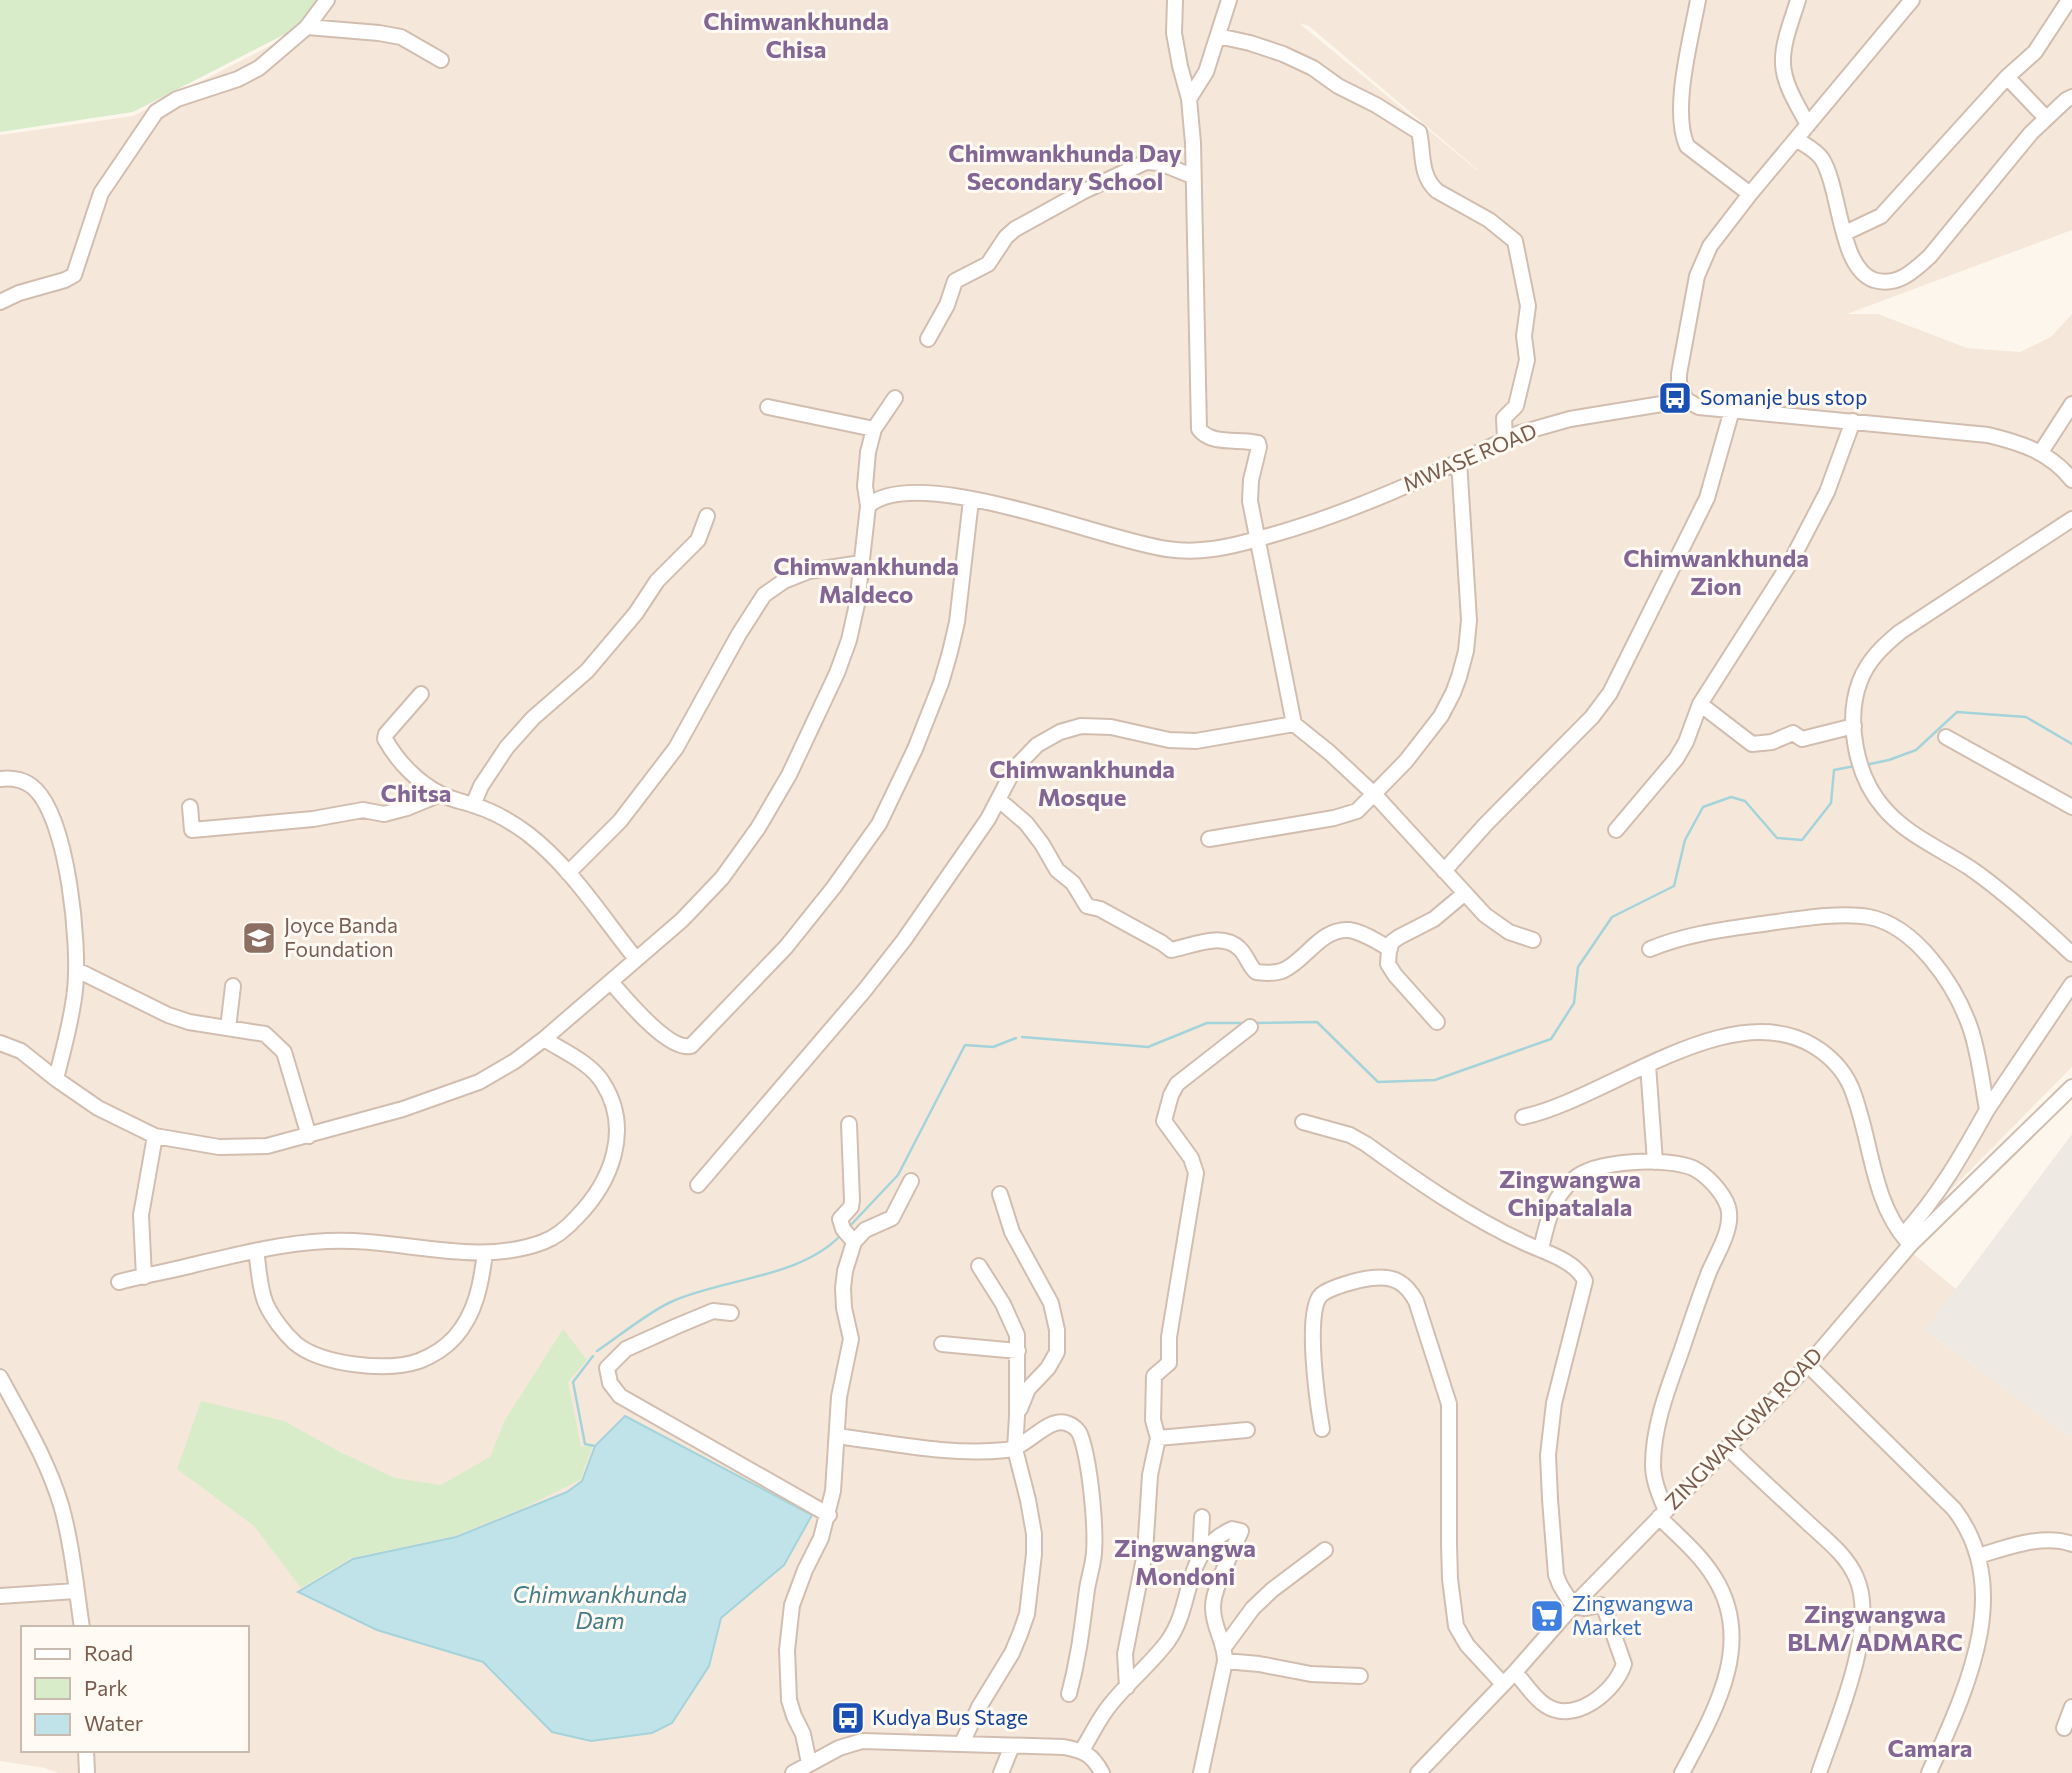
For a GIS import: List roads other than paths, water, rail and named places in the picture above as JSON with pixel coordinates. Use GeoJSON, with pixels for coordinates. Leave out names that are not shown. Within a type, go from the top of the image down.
{"type":"FeatureCollection","features":[{"type":"Feature","properties":{"kind":"street"},"geometry":{"type":"LineString","coordinates":[[0,302],[74,275],[102,193],[156,112],[177,99],[238,79],[259,68],[307,27],[327,0]]}},
{"type":"Feature","properties":{"kind":"street"},"geometry":{"type":"LineString","coordinates":[[1175,0],[1176,48],[1189,99],[1193,143],[1199,429],[1205,435],[1220,440],[1258,443],[1260,451],[1250,487],[1294,724],[1330,753],[1374,795],[1499,927],[1533,940]]}},
{"type":"Feature","properties":{"kind":"street"},"geometry":{"type":"LineString","coordinates":[[1189,99],[1200,85],[1229,0]]}},
{"type":"Feature","properties":{"kind":"street"},"geometry":{"type":"LineString","coordinates":[[1698,0],[1686,67],[1680,121],[1682,134],[1688,146],[1750,194]]}},
{"type":"Feature","properties":{"kind":"street"},"geometry":{"type":"LineString","coordinates":[[1798,0],[1784,52],[1783,66],[1786,80],[1808,125]]}},
{"type":"Feature","properties":{"kind":"street"},"geometry":{"type":"LineString","coordinates":[[1686,401],[1679,383],[1679,374],[1697,276],[1710,246],[1912,0]]}},
{"type":"Feature","properties":{"kind":"street"},"geometry":{"type":"LineString","coordinates":[[1845,233],[1881,216],[2007,77],[2035,52],[2069,0]]}},
{"type":"Feature","properties":{"kind":"street"},"geometry":{"type":"LineString","coordinates":[[307,27],[401,37],[441,60]]}},
{"type":"Feature","properties":{"kind":"street"},"geometry":{"type":"LineString","coordinates":[[1218,36],[1250,43],[1293,58],[1419,132],[1422,161],[1430,185],[1489,220],[1515,241],[1528,306],[1524,335],[1527,360],[1516,406],[1504,418],[1505,440]]}},
{"type":"Feature","properties":{"kind":"street"},"geometry":{"type":"LineString","coordinates":[[2007,77],[2046,118]]}},
{"type":"Feature","properties":{"kind":"street"},"geometry":{"type":"LineString","coordinates":[[1796,139],[1816,153],[1824,163],[1849,255],[1858,270],[1869,278],[1882,282],[1896,280],[1911,274],[1930,256],[1991,180],[2046,118],[2072,97]]}},
{"type":"Feature","properties":{"kind":"street"},"geometry":{"type":"LineString","coordinates":[[928,339],[950,298],[955,281],[988,264],[1006,237],[1015,229],[1082,192],[1146,162],[1160,163],[1192,176]]}},
{"type":"Feature","properties":{"kind":"street"},"geometry":{"type":"LineString","coordinates":[[0,1043],[21,1051],[98,1108],[155,1136],[199,1144],[254,1148],[309,1136],[403,1109],[479,1082],[515,1060],[544,1039],[682,920],[722,877],[758,828],[789,775],[832,686],[849,640],[857,604],[868,506],[865,468],[874,429],[895,398]]}},
{"type":"Feature","properties":{"kind":"street","name":"MWASE ROAD"},"geometry":{"type":"LineString","coordinates":[[868,506],[886,496],[911,493],[971,500],[1049,517],[1166,549],[1208,551],[1324,520],[1544,425],[1686,401],[1699,407],[1988,435],[2014,441],[2041,452],[2062,467],[2072,480]]}},
{"type":"Feature","properties":{"kind":"street"},"geometry":{"type":"LineString","coordinates":[[2041,452],[2072,404]]}},
{"type":"Feature","properties":{"kind":"street"},"geometry":{"type":"LineString","coordinates":[[768,407],[874,429]]}},
{"type":"Feature","properties":{"kind":"street"},"geometry":{"type":"LineString","coordinates":[[1444,871],[1485,825],[1592,717],[1610,693],[1707,498],[1732,410]]}},
{"type":"Feature","properties":{"kind":"street"},"geometry":{"type":"LineString","coordinates":[[1616,830],[1676,758],[1686,742],[1700,704],[1790,563],[1827,492],[1853,421]]}},
{"type":"Feature","properties":{"kind":"street"},"geometry":{"type":"LineString","coordinates":[[1209,839],[1348,815],[1357,811],[1426,739],[1453,693],[1466,651],[1469,591],[1459,461]]}},
{"type":"Feature","properties":{"kind":"street"},"geometry":{"type":"LineString","coordinates":[[611,982],[639,1014],[673,1042],[691,1046],[786,947],[834,887],[878,824],[915,749],[941,683],[957,622],[971,500]]}},
{"type":"Feature","properties":{"kind":"street"},"geometry":{"type":"LineString","coordinates":[[473,805],[481,786],[507,747],[533,718],[587,671],[636,612],[657,581],[698,541],[707,516]]}},
{"type":"Feature","properties":{"kind":"street"},"geometry":{"type":"LineString","coordinates":[[2072,519],[1900,632],[1879,650],[1859,682],[1854,704],[1854,726],[1861,768],[1882,807],[1896,821],[2002,892],[2072,954]]}},
{"type":"Feature","properties":{"kind":"street"},"geometry":{"type":"LineString","coordinates":[[568,873],[620,821],[676,748],[739,634],[764,595],[784,581],[808,571],[861,563]]}},
{"type":"Feature","properties":{"kind":"street"},"geometry":{"type":"LineString","coordinates":[[421,694],[386,734],[385,738],[401,762],[422,782],[441,794],[490,811],[526,832],[568,873],[636,959]]}},
{"type":"Feature","properties":{"kind":"street"},"geometry":{"type":"LineString","coordinates":[[1700,704],[1752,744],[1772,742],[1793,733],[1802,738],[1854,726]]}},
{"type":"Feature","properties":{"kind":"street"},"geometry":{"type":"LineString","coordinates":[[698,1185],[864,991],[974,842],[1014,769],[1030,752],[1060,732],[1081,726],[1111,727],[1144,736],[1189,741],[1294,724]]}},
{"type":"Feature","properties":{"kind":"street"},"geometry":{"type":"LineString","coordinates":[[1947,737],[2072,807]]}},
{"type":"Feature","properties":{"kind":"street"},"geometry":{"type":"LineString","coordinates":[[0,779],[8,778],[30,785],[43,798],[54,824],[70,891],[77,970],[71,1017],[56,1079]]}},
{"type":"Feature","properties":{"kind":"street"},"geometry":{"type":"LineString","coordinates":[[190,807],[192,831],[214,830],[313,819],[363,810],[384,814],[441,794]]}},
{"type":"Feature","properties":{"kind":"street"},"geometry":{"type":"LineString","coordinates":[[999,800],[1026,823],[1057,870],[1073,883],[1087,906],[1100,909],[1171,950],[1203,941],[1231,943],[1242,950],[1256,972],[1267,974],[1284,970],[1315,945],[1340,930],[1356,932],[1390,949]]}},
{"type":"Feature","properties":{"kind":"street"},"geometry":{"type":"LineString","coordinates":[[1437,1022],[1395,975],[1388,964],[1390,949],[1392,942],[1434,919],[1465,893]]}},
{"type":"Feature","properties":{"kind":"street"},"geometry":{"type":"LineString","coordinates":[[1650,949],[1697,933],[1799,919],[1849,916],[1872,918],[1898,929],[1918,945],[1941,971],[1958,999],[1970,1027],[1987,1110]]}},
{"type":"Feature","properties":{"kind":"street"},"geometry":{"type":"LineString","coordinates":[[77,970],[189,1022],[265,1034],[284,1052],[309,1136]]}},
{"type":"Feature","properties":{"kind":"street"},"geometry":{"type":"LineString","coordinates":[[1523,1117],[1548,1111],[1648,1065],[1726,1037],[1759,1030],[1791,1035],[1822,1050],[1839,1067],[1850,1086],[1862,1119],[1885,1207],[1907,1240],[1956,1167],[1987,1110],[2072,984]]}},
{"type":"Feature","properties":{"kind":"street"},"geometry":{"type":"LineString","coordinates":[[228,1028],[233,986]]}},
{"type":"Feature","properties":{"kind":"street"},"geometry":{"type":"LineString","coordinates":[[1127,1687],[1125,1654],[1145,1553],[1148,1492],[1157,1438],[1153,1420],[1154,1376],[1170,1363],[1169,1337],[1196,1173],[1191,1158],[1166,1125],[1164,1117],[1177,1084],[1250,1027]]}},
{"type":"Feature","properties":{"kind":"street"},"geometry":{"type":"LineString","coordinates":[[120,1282],[256,1251],[328,1241],[381,1242],[485,1253],[543,1242],[566,1228],[603,1185],[612,1164],[617,1130],[613,1105],[603,1082],[593,1072],[544,1039]]}},
{"type":"Feature","properties":{"kind":"street"},"geometry":{"type":"LineString","coordinates":[[1648,1065],[1655,1162]]}},
{"type":"Feature","properties":{"kind":"street","name":"ZINGWANGWA ROAD"},"geometry":{"type":"LineString","coordinates":[[1418,1773],[1515,1672],[1573,1606],[1808,1365],[1907,1240],[2072,1087]]}},
{"type":"Feature","properties":{"kind":"street"},"geometry":{"type":"LineString","coordinates":[[1303,1122],[1350,1135],[1484,1223],[1541,1249],[1576,1269],[1583,1276],[1585,1287],[1554,1404],[1548,1455],[1556,1575],[1573,1606],[1604,1607],[1623,1657],[1622,1672],[1612,1685],[1592,1702],[1571,1710],[1552,1709],[1544,1704],[1515,1672]]}},
{"type":"Feature","properties":{"kind":"street"},"geometry":{"type":"LineString","coordinates":[[849,1124],[852,1200],[851,1207],[840,1219],[843,1229],[854,1242]]}},
{"type":"Feature","properties":{"kind":"street"},"geometry":{"type":"LineString","coordinates":[[144,1277],[141,1215],[155,1136]]}},
{"type":"Feature","properties":{"kind":"street"},"geometry":{"type":"LineString","coordinates":[[1541,1249],[1553,1205],[1574,1179],[1585,1171],[1655,1162],[1680,1165],[1700,1173],[1718,1189],[1726,1202],[1729,1216],[1727,1230],[1667,1390],[1653,1465],[1663,1514],[1714,1577],[1724,1596],[1732,1628],[1732,1653],[1728,1675],[1682,1773]]}},
{"type":"Feature","properties":{"kind":"street"},"geometry":{"type":"LineString","coordinates":[[809,1763],[803,1734],[789,1700],[787,1650],[796,1591],[816,1552],[829,1515],[833,1491],[838,1397],[851,1339],[843,1288],[847,1260],[854,1242],[865,1230],[892,1218],[911,1181]]}},
{"type":"Feature","properties":{"kind":"street"},"geometry":{"type":"LineString","coordinates":[[1000,1194],[1012,1233],[1052,1303],[1057,1330],[1057,1352],[1048,1368],[1028,1389],[1017,1416]]}},
{"type":"Feature","properties":{"kind":"street"},"geometry":{"type":"LineString","coordinates":[[256,1251],[266,1304],[295,1342],[326,1359],[393,1366],[418,1362],[438,1352],[454,1338],[469,1318],[477,1299],[485,1253]]}},
{"type":"Feature","properties":{"kind":"street"},"geometry":{"type":"LineString","coordinates":[[962,1744],[979,1707],[1012,1653],[1027,1614],[1034,1534],[1015,1449],[1017,1335],[993,1286],[979,1266]]}},
{"type":"Feature","properties":{"kind":"street"},"geometry":{"type":"LineString","coordinates":[[1322,1429],[1313,1366],[1315,1309],[1318,1300],[1321,1295],[1366,1278],[1380,1277],[1402,1282],[1416,1301],[1449,1404],[1450,1579],[1456,1626],[1467,1645],[1503,1684]]}},
{"type":"Feature","properties":{"kind":"street"},"geometry":{"type":"LineString","coordinates":[[731,1313],[713,1311],[626,1349],[607,1368],[610,1383],[620,1396],[829,1515]]}},
{"type":"Feature","properties":{"kind":"street"},"geometry":{"type":"LineString","coordinates":[[942,1344],[1018,1351]]}},
{"type":"Feature","properties":{"kind":"street"},"geometry":{"type":"LineString","coordinates":[[1808,1365],[1954,1509],[1970,1532],[1978,1556],[1983,1598],[1980,1633],[1966,1685],[1930,1773]]}},
{"type":"Feature","properties":{"kind":"street"},"geometry":{"type":"LineString","coordinates":[[0,1377],[6,1400],[37,1446],[60,1504],[72,1557],[82,1626]]}},
{"type":"Feature","properties":{"kind":"street"},"geometry":{"type":"LineString","coordinates":[[837,1436],[951,1450],[1015,1449],[1048,1426],[1058,1422],[1070,1424],[1081,1437],[1088,1479],[1094,1552],[1079,1656],[1069,1694]]}},
{"type":"Feature","properties":{"kind":"street"},"geometry":{"type":"LineString","coordinates":[[1157,1438],[1247,1430]]}},
{"type":"Feature","properties":{"kind":"street"},"geometry":{"type":"LineString","coordinates":[[1728,1448],[1837,1550],[1848,1563],[1861,1591],[1864,1611],[1856,1660],[1819,1773]]}},
{"type":"Feature","properties":{"kind":"street"},"geometry":{"type":"LineString","coordinates":[[1082,1751],[1110,1705],[1169,1640],[1191,1586],[1200,1555],[1202,1517]]}},
{"type":"Feature","properties":{"kind":"street"},"geometry":{"type":"LineString","coordinates":[[1200,1555],[1224,1533],[1232,1529],[1241,1531],[1214,1592],[1217,1631],[1226,1650],[1255,1664],[1311,1674],[1360,1676]]}},
{"type":"Feature","properties":{"kind":"street"},"geometry":{"type":"LineString","coordinates":[[1978,1556],[2021,1544],[2072,1544]]}},
{"type":"Feature","properties":{"kind":"street"},"geometry":{"type":"LineString","coordinates":[[1201,1773],[1226,1650],[1253,1608],[1325,1550]]}},
{"type":"Feature","properties":{"kind":"street"},"geometry":{"type":"LineString","coordinates":[[1191,1586],[1214,1615]]}},
{"type":"Feature","properties":{"kind":"street"},"geometry":{"type":"LineString","coordinates":[[0,1596],[76,1591]]}},
{"type":"Feature","properties":{"kind":"street"},"geometry":{"type":"LineString","coordinates":[[2064,1728],[2072,1707]]}},
{"type":"Feature","properties":{"kind":"street"},"geometry":{"type":"LineString","coordinates":[[793,1773],[839,1748],[862,1741],[1064,1747],[1082,1751],[1098,1765],[1102,1773]]}},
{"type":"Feature","properties":{"kind":"street"},"geometry":{"type":"LineString","coordinates":[[1002,1773],[1012,1746]]}},
{"type":"Feature","properties":{"kind":"street"},"geometry":{"type":"LineString","coordinates":[[86,1752],[87,1773]]}},
{"type":"Feature","properties":{"kind":"water","name":"Chimwankhunda Dam"},"geometry":{"type":"Polygon","coordinates":[[[625,1416],[812,1515],[784,1565],[721,1618],[709,1666],[672,1723],[652,1733],[591,1741],[552,1732],[483,1662],[377,1630],[298,1592],[353,1559],[456,1537],[567,1492],[582,1481],[595,1446],[625,1416]]]}},
{"type":"Feature","properties":{"kind":"waterway"},"geometry":{"type":"LineString","coordinates":[[1870,764],[1916,750],[1957,712],[2026,717],[2072,744]]}},
{"type":"Feature","properties":{"kind":"waterway"},"geometry":{"type":"LineString","coordinates":[[1254,1023],[1317,1022],[1378,1082],[1435,1080],[1551,1039],[1574,1003],[1578,967],[1612,917],[1674,886],[1685,840],[1703,807],[1731,797],[1745,801],[1777,838],[1802,840],[1831,803],[1834,770],[1855,766]]}},
{"type":"Feature","properties":{"kind":"waterway"},"geometry":{"type":"LineString","coordinates":[[1022,1037],[1148,1047],[1207,1023],[1247,1023]]}},
{"type":"Feature","properties":{"kind":"waterway"},"geometry":{"type":"LineString","coordinates":[[848,1228],[898,1175],[965,1045],[993,1047],[1016,1038]]}},
{"type":"Feature","properties":{"kind":"waterway"},"geometry":{"type":"LineString","coordinates":[[597,1351],[664,1305],[693,1293],[784,1269],[824,1249],[841,1235]]}},
{"type":"Feature","properties":{"kind":"waterway"},"geometry":{"type":"LineString","coordinates":[[593,1356],[573,1382],[585,1444],[595,1446]]}},
{"type":"Feature","properties":{"kind":"place","name":"Somanje bus stop"},"geometry":{"type":"Point","coordinates":[1675,398]}},
{"type":"Feature","properties":{"kind":"place","name":"Joyce Banda Foundation"},"geometry":{"type":"Point","coordinates":[259,938]}},
{"type":"Feature","properties":{"kind":"place","name":"Zingwangwa Market"},"geometry":{"type":"Point","coordinates":[1547,1616]}},
{"type":"Feature","properties":{"kind":"place","name":"Kudya Bus Stage"},"geometry":{"type":"Point","coordinates":[848,1718]}},
{"type":"Feature","properties":{"kind":"district","name":"Chimwankhunda Chisa"},"geometry":{"type":"Point","coordinates":[796,36]}},
{"type":"Feature","properties":{"kind":"district","name":"Chimwankhunda Day Secondary School"},"geometry":{"type":"Point","coordinates":[1065,168]}},
{"type":"Feature","properties":{"kind":"district","name":"Chimwankhunda Zion"},"geometry":{"type":"Point","coordinates":[1716,573]}},
{"type":"Feature","properties":{"kind":"district","name":"Chimwankhunda Maldeco"},"geometry":{"type":"Point","coordinates":[866,581]}},
{"type":"Feature","properties":{"kind":"district","name":"Chimwankhunda Mosque"},"geometry":{"type":"Point","coordinates":[1082,784]}},
{"type":"Feature","properties":{"kind":"district","name":"Chitsa"},"geometry":{"type":"Point","coordinates":[416,794]}},
{"type":"Feature","properties":{"kind":"district","name":"Zingwangwa Chipatalala"},"geometry":{"type":"Point","coordinates":[1570,1194]}},
{"type":"Feature","properties":{"kind":"district","name":"Zingwangwa Mondoni"},"geometry":{"type":"Point","coordinates":[1185,1563]}},
{"type":"Feature","properties":{"kind":"district","name":"Zingwangwa BLM/ ADMARC"},"geometry":{"type":"Point","coordinates":[1875,1629]}},
{"type":"Feature","properties":{"kind":"district","name":"Camara"},"geometry":{"type":"Point","coordinates":[1930,1749]}}]}
